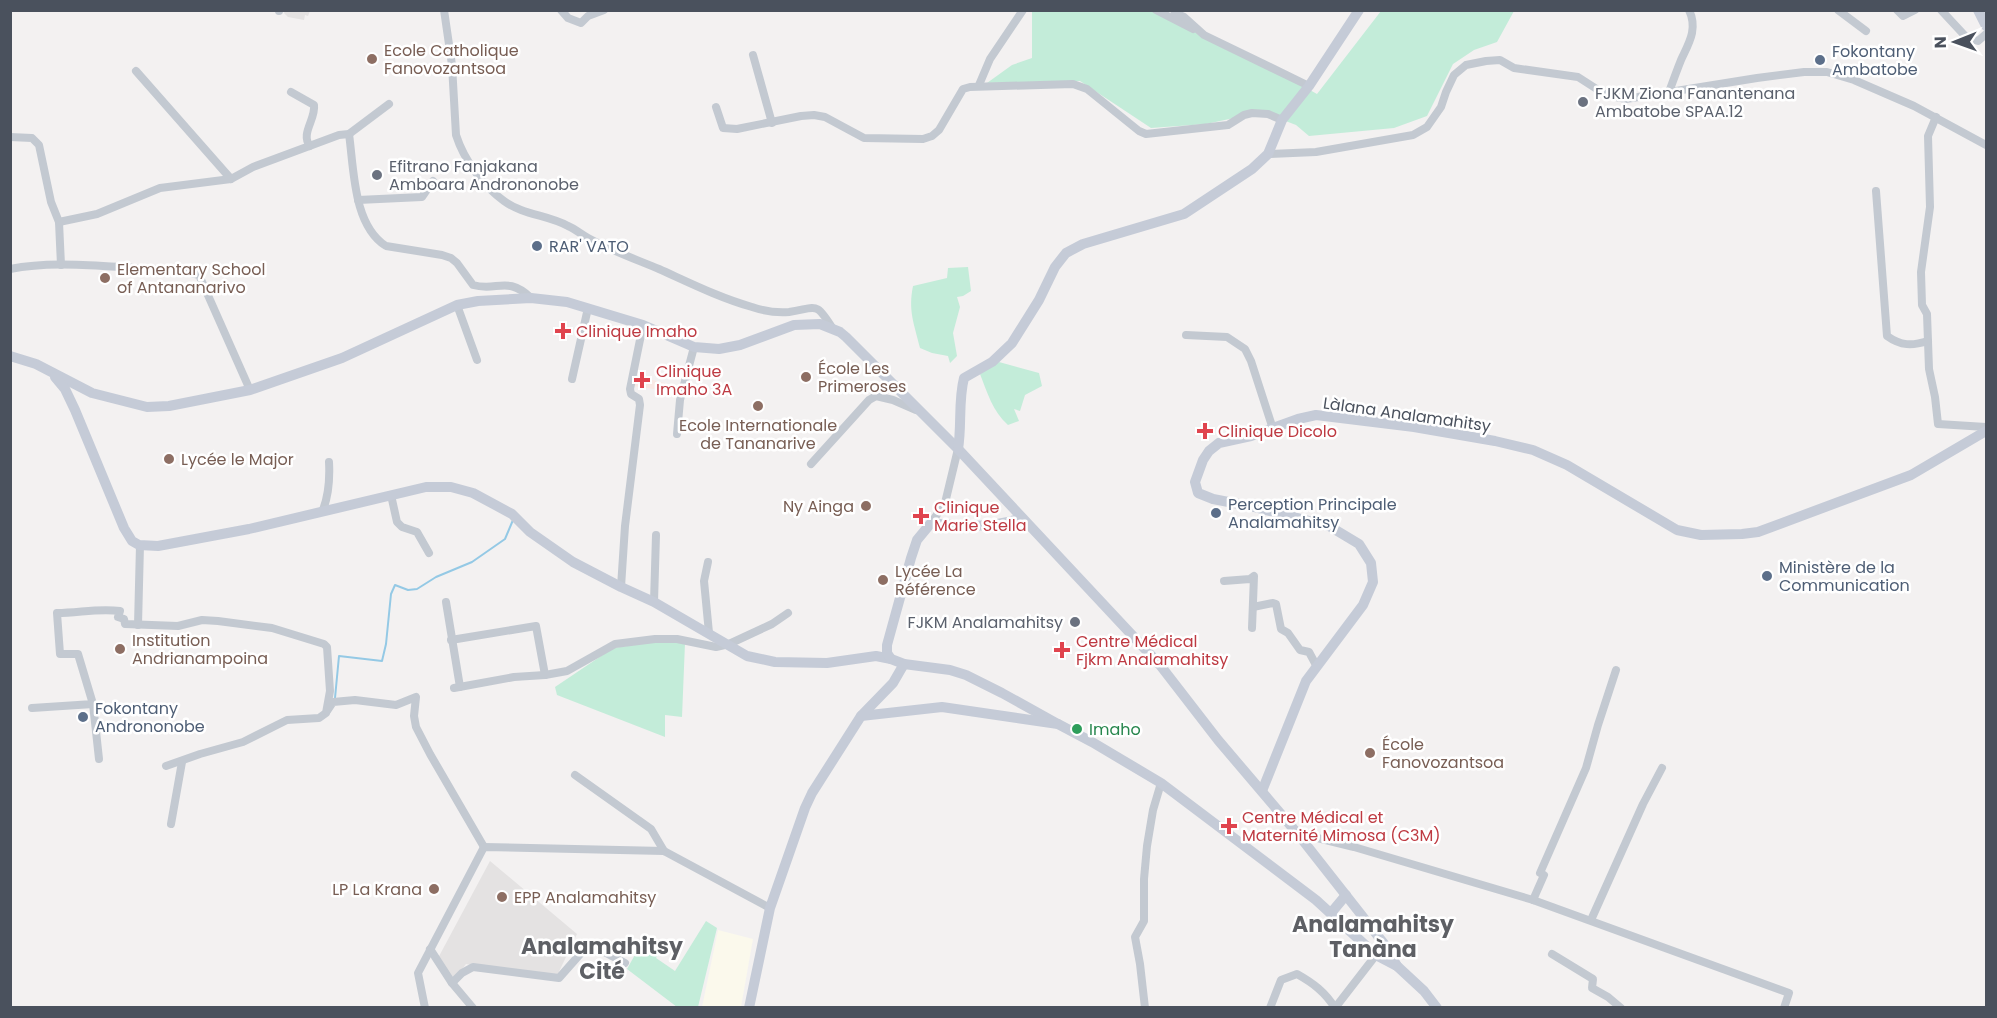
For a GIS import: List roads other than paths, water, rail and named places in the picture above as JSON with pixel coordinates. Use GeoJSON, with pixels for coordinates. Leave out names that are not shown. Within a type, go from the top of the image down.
{"type":"FeatureCollection","features":[{"type":"Feature","properties":{"kind":"main road"},"geometry":{"type":"LineString","coordinates":[[958,449],[961,432],[961,390],[964,378],[992,362],[1012,342],[1039,300],[1055,267],[1066,253],[1083,244],[1184,214],[1252,169],[1268,154],[1282,120],[1309,86],[1359,10]]}},
{"type":"Feature","properties":{"kind":"main road"},"geometry":{"type":"LineString","coordinates":[[1978,10],[1986,26]]}},
{"type":"Feature","properties":{"kind":"main road"},"geometry":{"type":"LineString","coordinates":[[10,356],[36,364],[92,393],[147,407],[169,406],[250,390],[342,358],[457,305],[478,301],[531,298],[567,302],[643,325],[694,347],[719,349],[740,345],[794,325],[820,324],[833,329],[846,337],[958,449],[1160,665],[1218,740],[1297,833],[1385,945],[1397,966]]}},
{"type":"Feature","properties":{"kind":"main road"},"geometry":{"type":"LineString","coordinates":[[48,371],[65,389],[124,528],[132,541],[140,545],[158,546],[237,531],[426,487],[441,487],[473,493],[512,514],[530,532],[573,562],[654,602],[747,656],[775,662],[827,663],[876,657],[891,659],[904,664],[950,670],[966,675],[1034,709],[1161,783],[1316,900],[1376,955],[1397,966],[1424,990],[1437,1008]]}},
{"type":"Feature","properties":{"kind":"main road","name":"Làlana Analamahitsy"},"geometry":{"type":"LineString","coordinates":[[1262,791],[1306,681],[1363,605],[1373,582],[1371,563],[1359,544],[1329,526],[1198,493],[1195,482],[1203,460],[1219,443],[1316,415],[1413,427],[1495,441],[1533,450],[1567,465],[1677,531],[1701,535],[1758,532],[1911,475],[1986,429]]}},
{"type":"Feature","properties":{"kind":"main road"},"geometry":{"type":"LineString","coordinates":[[891,659],[887,653],[887,645],[911,558],[917,540],[931,523],[951,526],[990,526],[1022,518]]}},
{"type":"Feature","properties":{"kind":"main road"},"geometry":{"type":"LineString","coordinates":[[749,1008],[770,908],[808,801],[861,716],[893,683],[904,664]]}},
{"type":"Feature","properties":{"kind":"main road"},"geometry":{"type":"LineString","coordinates":[[861,716],[942,707],[1058,724]]}},
{"type":"Feature","properties":{"kind":"main road"},"geometry":{"type":"LineString","coordinates":[[1331,913],[1346,896]]}},
{"type":"Feature","properties":{"kind":"main road"},"geometry":{"type":"LineString","coordinates":[[1352,933],[1365,920]]}},
{"type":"Feature","properties":{"kind":"main road"},"geometry":{"type":"LineString","coordinates":[[1376,955],[1385,945]]}},
{"type":"Feature","properties":{"kind":"street"},"geometry":{"type":"LineString","coordinates":[[444,10],[452,65],[456,135],[459,145],[473,169],[503,201],[525,212],[567,225],[611,249],[752,307],[776,312],[814,308],[824,315],[833,329]]}},
{"type":"Feature","properties":{"kind":"street"},"geometry":{"type":"LineString","coordinates":[[561,10],[568,18],[582,23],[588,16],[604,10]]}},
{"type":"Feature","properties":{"kind":"street"},"geometry":{"type":"LineString","coordinates":[[979,85],[990,59],[1023,10]]}},
{"type":"Feature","properties":{"kind":"street"},"geometry":{"type":"LineString","coordinates":[[1156,10],[1309,86]]}},
{"type":"Feature","properties":{"kind":"street"},"geometry":{"type":"LineString","coordinates":[[1174,10],[1204,35]]}},
{"type":"Feature","properties":{"kind":"street"},"geometry":{"type":"LineString","coordinates":[[1669,92],[1694,31],[1689,10]]}},
{"type":"Feature","properties":{"kind":"street"},"geometry":{"type":"LineString","coordinates":[[1838,10],[1866,31]]}},
{"type":"Feature","properties":{"kind":"street"},"geometry":{"type":"LineString","coordinates":[[1898,10],[1903,16],[1915,10]]}},
{"type":"Feature","properties":{"kind":"street"},"geometry":{"type":"LineString","coordinates":[[1941,10],[1967,38],[1978,41],[1986,34]]}},
{"type":"Feature","properties":{"kind":"street"},"geometry":{"type":"LineString","coordinates":[[753,55],[772,123]]}},
{"type":"Feature","properties":{"kind":"street"},"geometry":{"type":"LineString","coordinates":[[1268,154],[1316,152],[1413,135],[1427,127],[1441,107],[1454,75],[1466,65],[1500,60],[1514,68],[1578,77],[1606,95],[1626,99],[1792,74],[1827,72],[1854,80],[1914,105],[1986,145]]}},
{"type":"Feature","properties":{"kind":"street"},"geometry":{"type":"LineString","coordinates":[[136,72],[231,179]]}},
{"type":"Feature","properties":{"kind":"street"},"geometry":{"type":"LineString","coordinates":[[716,107],[723,128],[736,129],[814,115],[825,117],[864,138],[923,139],[939,130],[963,89],[979,85],[1073,84],[1081,86],[1146,134],[1228,125],[1252,113],[1268,114],[1282,120]]}},
{"type":"Feature","properties":{"kind":"street"},"geometry":{"type":"LineString","coordinates":[[291,92],[314,105],[315,112],[306,142],[309,147]]}},
{"type":"Feature","properties":{"kind":"street"},"geometry":{"type":"LineString","coordinates":[[59,222],[107,211],[160,188],[231,179],[253,167],[339,135],[349,134],[390,104]]}},
{"type":"Feature","properties":{"kind":"street"},"geometry":{"type":"LineString","coordinates":[[1936,117],[1928,136],[1930,207],[1921,272],[1922,305],[1927,314],[1929,369],[1938,424],[1986,429]]}},
{"type":"Feature","properties":{"kind":"street"},"geometry":{"type":"LineString","coordinates":[[349,134],[359,209],[375,236],[386,246],[442,255],[457,263],[473,285],[514,286],[531,298]]}},
{"type":"Feature","properties":{"kind":"street"},"geometry":{"type":"LineString","coordinates":[[10,137],[33,138],[37,142],[51,202],[59,222],[61,265]]}},
{"type":"Feature","properties":{"kind":"street"},"geometry":{"type":"LineString","coordinates":[[358,200],[422,197],[433,181]]}},
{"type":"Feature","properties":{"kind":"street"},"geometry":{"type":"LineString","coordinates":[[1876,191],[1887,336],[1896,343],[1912,346],[1928,341]]}},
{"type":"Feature","properties":{"kind":"street"},"geometry":{"type":"LineString","coordinates":[[10,270],[61,265],[160,269],[199,275],[250,390]]}},
{"type":"Feature","properties":{"kind":"street"},"geometry":{"type":"LineString","coordinates":[[457,305],[477,360]]}},
{"type":"Feature","properties":{"kind":"street"},"geometry":{"type":"LineString","coordinates":[[572,379],[588,308]]}},
{"type":"Feature","properties":{"kind":"street"},"geometry":{"type":"LineString","coordinates":[[621,587],[625,526],[640,405],[639,399],[631,394],[630,389],[643,325]]}},
{"type":"Feature","properties":{"kind":"street"},"geometry":{"type":"LineString","coordinates":[[1186,335],[1227,337],[1245,349],[1273,429]]}},
{"type":"Feature","properties":{"kind":"street"},"geometry":{"type":"LineString","coordinates":[[677,434],[680,400],[694,347]]}},
{"type":"Feature","properties":{"kind":"street"},"geometry":{"type":"LineString","coordinates":[[811,464],[869,400],[876,396],[893,400],[918,411]]}},
{"type":"Feature","properties":{"kind":"street"},"geometry":{"type":"LineString","coordinates":[[931,523],[945,503],[958,449]]}},
{"type":"Feature","properties":{"kind":"street"},"geometry":{"type":"LineString","coordinates":[[323,510],[330,480],[329,462]]}},
{"type":"Feature","properties":{"kind":"street"},"geometry":{"type":"LineString","coordinates":[[391,495],[396,522],[417,532],[429,553]]}},
{"type":"Feature","properties":{"kind":"street"},"geometry":{"type":"LineString","coordinates":[[654,602],[656,535]]}},
{"type":"Feature","properties":{"kind":"street"},"geometry":{"type":"LineString","coordinates":[[138,625],[140,545]]}},
{"type":"Feature","properties":{"kind":"street"},"geometry":{"type":"LineString","coordinates":[[708,562],[704,581],[709,633]]}},
{"type":"Feature","properties":{"kind":"street"},"geometry":{"type":"LineString","coordinates":[[1224,581],[1250,579],[1254,576],[1252,628]]}},
{"type":"Feature","properties":{"kind":"street"},"geometry":{"type":"LineString","coordinates":[[446,603],[457,688],[514,677],[567,671],[615,644],[676,639],[716,647],[729,644],[788,614]]}},
{"type":"Feature","properties":{"kind":"street"},"geometry":{"type":"LineString","coordinates":[[1253,607],[1276,604],[1281,629],[1288,633],[1300,650],[1309,652],[1316,665]]}},
{"type":"Feature","properties":{"kind":"street"},"geometry":{"type":"LineString","coordinates":[[99,759],[93,704],[78,654],[60,654],[57,613],[105,609],[120,611],[118,617],[124,619],[125,624],[138,625],[178,626],[202,620],[218,621],[273,628],[324,644],[327,647],[329,682],[327,713]]}},
{"type":"Feature","properties":{"kind":"street"},"geometry":{"type":"LineString","coordinates":[[451,640],[536,626],[544,675]]}},
{"type":"Feature","properties":{"kind":"street"},"geometry":{"type":"LineString","coordinates":[[1533,900],[1544,875],[1540,873],[1586,768],[1616,670]]}},
{"type":"Feature","properties":{"kind":"street"},"geometry":{"type":"LineString","coordinates":[[166,766],[243,742],[287,720],[319,718],[327,713],[333,702],[355,700],[396,705],[416,697],[414,716],[417,728],[484,847]]}},
{"type":"Feature","properties":{"kind":"street"},"geometry":{"type":"LineString","coordinates":[[32,708],[93,704]]}},
{"type":"Feature","properties":{"kind":"street"},"geometry":{"type":"LineString","coordinates":[[171,824],[182,762]]}},
{"type":"Feature","properties":{"kind":"street"},"geometry":{"type":"LineString","coordinates":[[1591,920],[1643,804],[1662,768]]}},
{"type":"Feature","properties":{"kind":"street"},"geometry":{"type":"LineString","coordinates":[[575,776],[651,829],[664,851]]}},
{"type":"Feature","properties":{"kind":"street"},"geometry":{"type":"LineString","coordinates":[[1145,1008],[1135,937],[1144,921],[1147,846],[1153,810],[1161,783]]}},
{"type":"Feature","properties":{"kind":"street"},"geometry":{"type":"LineString","coordinates":[[1297,833],[1354,847],[1533,900],[1591,920],[1789,993],[1784,1008]]}},
{"type":"Feature","properties":{"kind":"street"},"geometry":{"type":"LineString","coordinates":[[484,847],[664,851],[770,908]]}},
{"type":"Feature","properties":{"kind":"street"},"geometry":{"type":"LineString","coordinates":[[425,1008],[418,973],[484,847]]}},
{"type":"Feature","properties":{"kind":"street"},"geometry":{"type":"LineString","coordinates":[[452,983],[462,973],[473,967],[559,978],[589,944],[625,963]]}},
{"type":"Feature","properties":{"kind":"street"},"geometry":{"type":"LineString","coordinates":[[430,949],[452,983],[473,1008]]}},
{"type":"Feature","properties":{"kind":"street"},"geometry":{"type":"LineString","coordinates":[[1552,954],[1593,979],[1592,988],[1620,1008]]}},
{"type":"Feature","properties":{"kind":"street"},"geometry":{"type":"LineString","coordinates":[[1270,1008],[1281,980],[1297,974],[1315,985],[1328,997],[1335,1008],[1376,955]]}},
{"type":"Feature","properties":{"kind":"waterway"},"geometry":{"type":"LineString","coordinates":[[335,698],[339,656],[382,661],[391,594],[395,585],[408,590],[417,589],[436,577],[472,562],[505,539],[513,520]]}},
{"type":"Feature","properties":{"kind":"place","name":"Ecole Catholique Fanovozantsoa"},"geometry":{"type":"Point","coordinates":[372,59]}},
{"type":"Feature","properties":{"kind":"place","name":"Fokontany Ambatobe"},"geometry":{"type":"Point","coordinates":[1820,60]}},
{"type":"Feature","properties":{"kind":"place","name":"FJKM Ziona Fanantenana Ambatobe SPAA.12"},"geometry":{"type":"Point","coordinates":[1583,102]}},
{"type":"Feature","properties":{"kind":"place","name":"Efitrano Fanjakana Amboara Andrononobe"},"geometry":{"type":"Point","coordinates":[377,175]}},
{"type":"Feature","properties":{"kind":"place","name":"RAR' VATO"},"geometry":{"type":"Point","coordinates":[537,246]}},
{"type":"Feature","properties":{"kind":"place","name":"Elementary School of Antananarivo"},"geometry":{"type":"Point","coordinates":[105,278]}},
{"type":"Feature","properties":{"kind":"place","name":"Clinique Imaho"},"geometry":{"type":"Point","coordinates":[563,331]}},
{"type":"Feature","properties":{"kind":"place","name":"École Les Primeroses"},"geometry":{"type":"Point","coordinates":[806,377]}},
{"type":"Feature","properties":{"kind":"place","name":"Clinique Imaho 3A"},"geometry":{"type":"Point","coordinates":[642,380]}},
{"type":"Feature","properties":{"kind":"place","name":"Ecole Internationale de Tananarive"},"geometry":{"type":"Point","coordinates":[758,406]}},
{"type":"Feature","properties":{"kind":"place","name":"Clinique Dicolo"},"geometry":{"type":"Point","coordinates":[1205,431]}},
{"type":"Feature","properties":{"kind":"place","name":"Lycée le Major"},"geometry":{"type":"Point","coordinates":[169,459]}},
{"type":"Feature","properties":{"kind":"place","name":"Ny Ainga"},"geometry":{"type":"Point","coordinates":[866,506]}},
{"type":"Feature","properties":{"kind":"place","name":"Perception Principale Analamahitsy"},"geometry":{"type":"Point","coordinates":[1216,513]}},
{"type":"Feature","properties":{"kind":"place","name":"Clinique Marie Stella"},"geometry":{"type":"Point","coordinates":[921,516]}},
{"type":"Feature","properties":{"kind":"place","name":"Ministère de la Communication"},"geometry":{"type":"Point","coordinates":[1767,576]}},
{"type":"Feature","properties":{"kind":"place","name":"Lycée La Référence"},"geometry":{"type":"Point","coordinates":[883,580]}},
{"type":"Feature","properties":{"kind":"place","name":"FJKM Analamahitsy"},"geometry":{"type":"Point","coordinates":[1075,622]}},
{"type":"Feature","properties":{"kind":"place","name":"Institution Andrianampoina"},"geometry":{"type":"Point","coordinates":[120,649]}},
{"type":"Feature","properties":{"kind":"place","name":"Centre Médical Fjkm Analamahitsy"},"geometry":{"type":"Point","coordinates":[1062,650]}},
{"type":"Feature","properties":{"kind":"place","name":"Fokontany Andrononobe"},"geometry":{"type":"Point","coordinates":[83,717]}},
{"type":"Feature","properties":{"kind":"place","name":"Imaho"},"geometry":{"type":"Point","coordinates":[1077,729]}},
{"type":"Feature","properties":{"kind":"place","name":"École Fanovozantsoa"},"geometry":{"type":"Point","coordinates":[1370,753]}},
{"type":"Feature","properties":{"kind":"place","name":"Centre Médical et Maternité Mimosa (C3M)"},"geometry":{"type":"Point","coordinates":[1229,826]}},
{"type":"Feature","properties":{"kind":"place","name":"LP La Krana"},"geometry":{"type":"Point","coordinates":[434,889]}},
{"type":"Feature","properties":{"kind":"place","name":"EPP Analamahitsy"},"geometry":{"type":"Point","coordinates":[502,897]}},
{"type":"Feature","properties":{"kind":"district","name":"Analamahitsy Tanàna"},"geometry":{"type":"Point","coordinates":[1373,936]}},
{"type":"Feature","properties":{"kind":"district","name":"Analamahitsy Cité"},"geometry":{"type":"Point","coordinates":[602,958]}}]}
